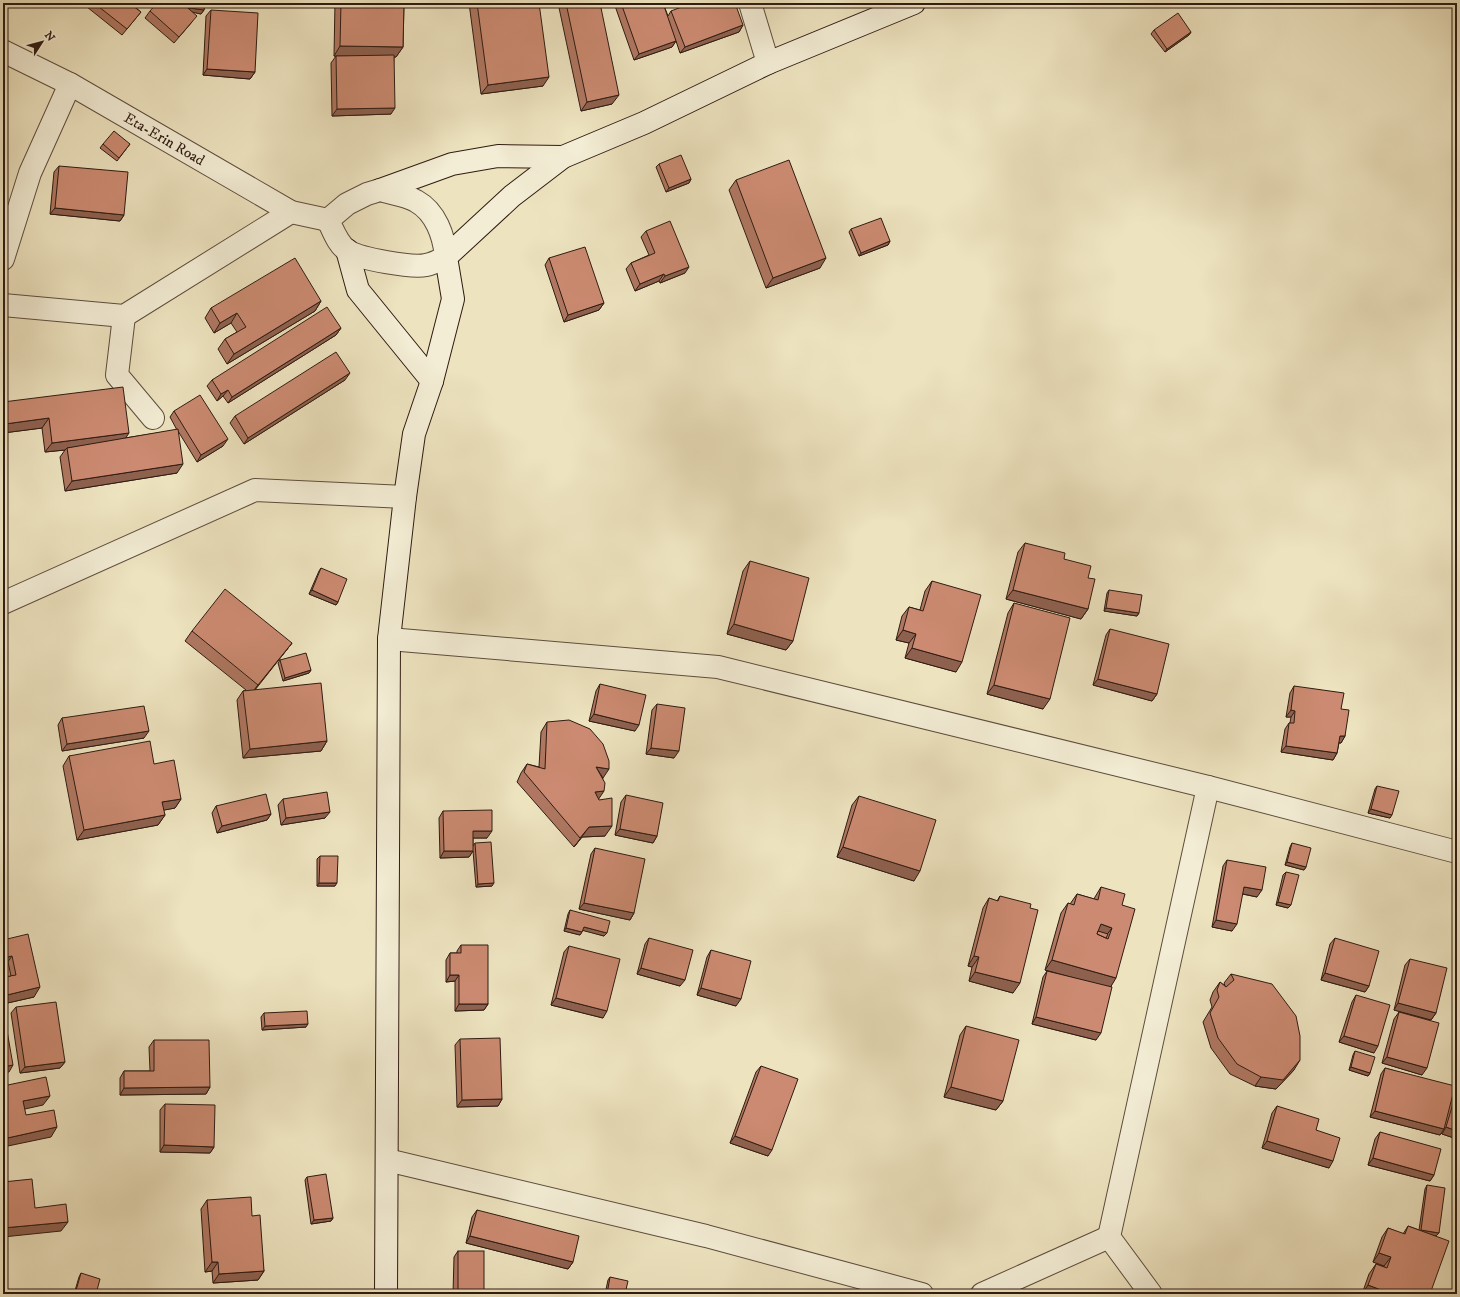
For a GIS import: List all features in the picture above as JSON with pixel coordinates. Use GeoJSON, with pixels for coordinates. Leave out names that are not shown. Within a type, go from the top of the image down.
{"type":"FeatureCollection","features":[{"type":"Feature","properties":{"kind":"street"},"geometry":{"type":"LineString","coordinates":[[750,3],[768,63]]}},
{"type":"Feature","properties":{"kind":"street"},"geometry":{"type":"LineString","coordinates":[[563,157],[498,156],[452,164],[367,194],[347,204],[328,220],[338,240],[347,250],[360,256],[380,261],[425,265],[446,257],[512,196],[563,157],[644,123],[768,63],[914,3]]}},
{"type":"Feature","properties":{"kind":"street","name":"Eta-Erin Road"},"geometry":{"type":"LineString","coordinates":[[3,51],[70,84],[291,212],[328,220]]}},
{"type":"Feature","properties":{"kind":"street"},"geometry":{"type":"LineString","coordinates":[[3,259],[30,173],[70,84]]}},
{"type":"Feature","properties":{"kind":"street"},"geometry":{"type":"LineString","coordinates":[[380,190],[416,200],[429,212],[438,226],[444,242],[453,299],[432,381],[414,434],[405,497],[390,639],[386,1294]]}},
{"type":"Feature","properties":{"kind":"street"},"geometry":{"type":"LineString","coordinates":[[3,306],[124,316],[291,212]]}},
{"type":"Feature","properties":{"kind":"street"},"geometry":{"type":"LineString","coordinates":[[347,250],[358,290],[432,381]]}},
{"type":"Feature","properties":{"kind":"street"},"geometry":{"type":"LineString","coordinates":[[124,316],[117,375],[153,418]]}},
{"type":"Feature","properties":{"kind":"street"},"geometry":{"type":"LineString","coordinates":[[3,603],[255,490],[405,497]]}},
{"type":"Feature","properties":{"kind":"street"},"geometry":{"type":"LineString","coordinates":[[390,639],[718,667],[1208,787],[1457,852]]}},
{"type":"Feature","properties":{"kind":"street"},"geometry":{"type":"LineString","coordinates":[[1150,1294],[1109,1237],[1208,787]]}},
{"type":"Feature","properties":{"kind":"street"},"geometry":{"type":"LineString","coordinates":[[387,1160],[706,1236],[922,1294]]}},
{"type":"Feature","properties":{"kind":"street"},"geometry":{"type":"LineString","coordinates":[[982,1294],[1109,1237]]}},
{"type":"Feature","properties":{"kind":"building"},"geometry":{"type":"Polygon","coordinates":[[[94,3],[129,3],[141,12],[127,29],[94,3]]]}},
{"type":"Feature","properties":{"kind":"building"},"geometry":{"type":"Polygon","coordinates":[[[157,3],[182,3],[197,16],[179,37],[150,11],[157,3]]]}},
{"type":"Feature","properties":{"kind":"building"},"geometry":{"type":"Polygon","coordinates":[[[190,3],[205,3],[204,10],[190,8],[190,3]]]}},
{"type":"Feature","properties":{"kind":"building"},"geometry":{"type":"Polygon","coordinates":[[[341,3],[404,3],[403,47],[340,46],[341,3]]]}},
{"type":"Feature","properties":{"kind":"building"},"geometry":{"type":"Polygon","coordinates":[[[477,3],[539,3],[549,77],[488,85],[477,3]]]}},
{"type":"Feature","properties":{"kind":"building"},"geometry":{"type":"Polygon","coordinates":[[[566,3],[600,3],[619,95],[587,102],[566,3]]]}},
{"type":"Feature","properties":{"kind":"building"},"geometry":{"type":"Polygon","coordinates":[[[621,3],[663,3],[676,41],[639,54],[621,3]]]}},
{"type":"Feature","properties":{"kind":"building"},"geometry":{"type":"Polygon","coordinates":[[[692,3],[735,3],[743,25],[685,47],[671,11],[692,3]]]}},
{"type":"Feature","properties":{"kind":"building"},"geometry":{"type":"Polygon","coordinates":[[[211,10],[258,13],[255,72],[207,69],[211,10]]]}},
{"type":"Feature","properties":{"kind":"building"},"geometry":{"type":"Polygon","coordinates":[[[1178,13],[1191,32],[1167,49],[1154,30],[1178,13]]]}},
{"type":"Feature","properties":{"kind":"building"},"geometry":{"type":"Polygon","coordinates":[[[394,55],[395,108],[337,109],[336,56],[394,55]]]}},
{"type":"Feature","properties":{"kind":"building"},"geometry":{"type":"Polygon","coordinates":[[[114,131],[130,144],[119,158],[103,144],[114,131]]]}},
{"type":"Feature","properties":{"kind":"building"},"geometry":{"type":"Polygon","coordinates":[[[681,155],[691,179],[669,188],[659,164],[681,155]]]}},
{"type":"Feature","properties":{"kind":"building"},"geometry":{"type":"Polygon","coordinates":[[[789,160],[826,258],[773,278],[736,180],[789,160]]]}},
{"type":"Feature","properties":{"kind":"building"},"geometry":{"type":"Polygon","coordinates":[[[59,166],[128,172],[124,215],[55,208],[59,166]]]}},
{"type":"Feature","properties":{"kind":"building"},"geometry":{"type":"Polygon","coordinates":[[[881,218],[890,241],[861,253],[851,229],[881,218]]]}},
{"type":"Feature","properties":{"kind":"building"},"geometry":{"type":"Polygon","coordinates":[[[670,221],[689,267],[665,276],[664,274],[640,284],[631,263],[655,253],[646,231],[670,221]]]}},
{"type":"Feature","properties":{"kind":"building"},"geometry":{"type":"Polygon","coordinates":[[[585,247],[604,303],[568,315],[549,258],[585,247]]]}},
{"type":"Feature","properties":{"kind":"building"},"geometry":{"type":"Polygon","coordinates":[[[295,258],[321,301],[234,354],[225,339],[246,327],[237,313],[220,323],[211,308],[295,258]]]}},
{"type":"Feature","properties":{"kind":"building"},"geometry":{"type":"Polygon","coordinates":[[[327,307],[341,328],[232,397],[228,390],[221,394],[212,380],[327,307]]]}},
{"type":"Feature","properties":{"kind":"building"},"geometry":{"type":"Polygon","coordinates":[[[336,352],[350,373],[248,438],[235,416],[336,352]]]}},
{"type":"Feature","properties":{"kind":"building"},"geometry":{"type":"Polygon","coordinates":[[[123,387],[129,433],[52,443],[49,418],[5,424],[3,402],[123,387]]]}},
{"type":"Feature","properties":{"kind":"building"},"geometry":{"type":"Polygon","coordinates":[[[200,395],[228,439],[201,455],[174,411],[200,395]]]}},
{"type":"Feature","properties":{"kind":"building"},"geometry":{"type":"Polygon","coordinates":[[[178,429],[183,464],[72,481],[67,448],[178,429]]]}},
{"type":"Feature","properties":{"kind":"building"},"geometry":{"type":"Polygon","coordinates":[[[1025,543],[1065,553],[1064,559],[1091,566],[1088,578],[1095,579],[1088,609],[1013,590],[1025,543]]]}},
{"type":"Feature","properties":{"kind":"building"},"geometry":{"type":"Polygon","coordinates":[[[750,561],[809,578],[793,641],[734,624],[750,561]]]}},
{"type":"Feature","properties":{"kind":"building"},"geometry":{"type":"Polygon","coordinates":[[[321,568],[347,579],[338,602],[312,590],[321,568]]]}},
{"type":"Feature","properties":{"kind":"building"},"geometry":{"type":"Polygon","coordinates":[[[932,581],[981,595],[962,662],[912,648],[916,634],[903,630],[909,607],[923,611],[932,581]]]}},
{"type":"Feature","properties":{"kind":"building"},"geometry":{"type":"Polygon","coordinates":[[[225,589],[292,643],[258,685],[192,631],[225,589]]]}},
{"type":"Feature","properties":{"kind":"building"},"geometry":{"type":"Polygon","coordinates":[[[1109,590],[1142,595],[1139,613],[1106,608],[1109,590]]]}},
{"type":"Feature","properties":{"kind":"building"},"geometry":{"type":"Polygon","coordinates":[[[1014,603],[1070,618],[1050,699],[994,685],[1014,603]]]}},
{"type":"Feature","properties":{"kind":"building"},"geometry":{"type":"Polygon","coordinates":[[[1110,629],[1169,644],[1157,694],[1098,679],[1110,629]]]}},
{"type":"Feature","properties":{"kind":"building"},"geometry":{"type":"Polygon","coordinates":[[[306,653],[311,670],[285,678],[280,660],[306,653]]]}},
{"type":"Feature","properties":{"kind":"building"},"geometry":{"type":"Polygon","coordinates":[[[321,683],[327,741],[250,749],[243,691],[321,683]]]}},
{"type":"Feature","properties":{"kind":"building"},"geometry":{"type":"Polygon","coordinates":[[[600,684],[646,695],[639,725],[594,714],[600,684]]]}},
{"type":"Feature","properties":{"kind":"building"},"geometry":{"type":"Polygon","coordinates":[[[1294,686],[1344,693],[1341,709],[1349,710],[1345,736],[1340,736],[1337,753],[1286,746],[1289,723],[1294,723],[1295,711],[1291,710],[1294,686]]]}},
{"type":"Feature","properties":{"kind":"building"},"geometry":{"type":"Polygon","coordinates":[[[657,704],[685,708],[679,751],[651,748],[657,704]]]}},
{"type":"Feature","properties":{"kind":"building"},"geometry":{"type":"Polygon","coordinates":[[[144,706],[149,731],[67,744],[62,718],[144,706]]]}},
{"type":"Feature","properties":{"kind":"building"},"geometry":{"type":"Polygon","coordinates":[[[569,720],[590,729],[603,744],[609,761],[609,769],[596,767],[605,783],[604,791],[595,792],[599,800],[612,798],[612,826],[589,827],[580,838],[524,772],[527,764],[545,769],[547,722],[569,720]]]}},
{"type":"Feature","properties":{"kind":"building"},"geometry":{"type":"Polygon","coordinates":[[[150,741],[154,764],[174,760],[181,799],[162,802],[165,815],[84,830],[69,756],[150,741]]]}},
{"type":"Feature","properties":{"kind":"building"},"geometry":{"type":"Polygon","coordinates":[[[1377,786],[1399,791],[1392,815],[1371,809],[1377,786]]]}},
{"type":"Feature","properties":{"kind":"building"},"geometry":{"type":"Polygon","coordinates":[[[327,792],[330,812],[286,818],[283,799],[327,792]]]}},
{"type":"Feature","properties":{"kind":"building"},"geometry":{"type":"Polygon","coordinates":[[[266,794],[271,814],[222,826],[216,806],[266,794]]]}},
{"type":"Feature","properties":{"kind":"building"},"geometry":{"type":"Polygon","coordinates":[[[626,795],[663,803],[657,836],[620,829],[626,795]]]}},
{"type":"Feature","properties":{"kind":"building"},"geometry":{"type":"Polygon","coordinates":[[[859,796],[936,820],[920,871],[843,847],[859,796]]]}},
{"type":"Feature","properties":{"kind":"building"},"geometry":{"type":"Polygon","coordinates":[[[492,810],[492,831],[473,831],[473,851],[444,851],[443,811],[492,810]]]}},
{"type":"Feature","properties":{"kind":"building"},"geometry":{"type":"Polygon","coordinates":[[[491,842],[494,883],[478,884],[475,843],[491,842]]]}},
{"type":"Feature","properties":{"kind":"building"},"geometry":{"type":"Polygon","coordinates":[[[1292,843],[1311,848],[1306,867],[1287,862],[1292,843]]]}},
{"type":"Feature","properties":{"kind":"building"},"geometry":{"type":"Polygon","coordinates":[[[595,848],[645,859],[634,913],[584,903],[595,848]]]}},
{"type":"Feature","properties":{"kind":"building"},"geometry":{"type":"Polygon","coordinates":[[[320,856],[338,856],[337,883],[319,883],[320,856]]]}},
{"type":"Feature","properties":{"kind":"building"},"geometry":{"type":"Polygon","coordinates":[[[1227,860],[1266,867],[1262,890],[1244,887],[1237,924],[1216,920],[1227,860]]]}},
{"type":"Feature","properties":{"kind":"building"},"geometry":{"type":"Polygon","coordinates":[[[1286,872],[1299,875],[1291,905],[1278,902],[1286,872]]]}},
{"type":"Feature","properties":{"kind":"building"},"geometry":{"type":"Polygon","coordinates":[[[1101,887],[1125,894],[1122,905],[1135,909],[1116,978],[1052,960],[1068,903],[1074,905],[1077,894],[1098,900],[1101,887]],[[1101,924],[1097,934],[1108,939],[1112,928],[1101,924]]]}},
{"type":"Feature","properties":{"kind":"building"},"geometry":{"type":"Polygon","coordinates":[[[1000,896],[1031,904],[1030,908],[1038,910],[1020,983],[975,972],[979,957],[974,956],[989,898],[998,901],[1000,896]]]}},
{"type":"Feature","properties":{"kind":"building"},"geometry":{"type":"Polygon","coordinates":[[[570,910],[610,921],[607,933],[584,927],[582,932],[566,928],[570,910]]]}},
{"type":"Feature","properties":{"kind":"building"},"geometry":{"type":"Polygon","coordinates":[[[1098,931],[1108,934],[1106,938],[1097,934],[1098,931]]]}},
{"type":"Feature","properties":{"kind":"building"},"geometry":{"type":"Polygon","coordinates":[[[28,934],[40,987],[3,996],[3,977],[16,975],[12,956],[3,958],[3,940],[28,934]]]}},
{"type":"Feature","properties":{"kind":"building"},"geometry":{"type":"Polygon","coordinates":[[[649,938],[693,950],[685,980],[641,968],[649,938]]]}},
{"type":"Feature","properties":{"kind":"building"},"geometry":{"type":"Polygon","coordinates":[[[1335,938],[1379,951],[1369,986],[1325,973],[1335,938]]]}},
{"type":"Feature","properties":{"kind":"building"},"geometry":{"type":"Polygon","coordinates":[[[461,945],[488,945],[488,1004],[459,1004],[459,975],[450,975],[450,953],[461,953],[461,945]]]}},
{"type":"Feature","properties":{"kind":"building"},"geometry":{"type":"Polygon","coordinates":[[[569,946],[620,959],[607,1011],[556,998],[569,946]]]}},
{"type":"Feature","properties":{"kind":"building"},"geometry":{"type":"Polygon","coordinates":[[[711,950],[751,961],[741,999],[701,988],[711,950]]]}},
{"type":"Feature","properties":{"kind":"building"},"geometry":{"type":"Polygon","coordinates":[[[1410,959],[1447,968],[1436,1013],[1398,1003],[1410,959]]]}},
{"type":"Feature","properties":{"kind":"building"},"geometry":{"type":"Polygon","coordinates":[[[8,962],[11,976],[3,977],[3,963],[8,962]]]}},
{"type":"Feature","properties":{"kind":"building"},"geometry":{"type":"Polygon","coordinates":[[[1047,971],[1112,987],[1101,1033],[1036,1017],[1047,971]]]}},
{"type":"Feature","properties":{"kind":"building"},"geometry":{"type":"Polygon","coordinates":[[[1231,974],[1272,984],[1296,1016],[1300,1036],[1300,1060],[1283,1080],[1261,1077],[1237,1064],[1218,1038],[1210,1013],[1219,997],[1217,990],[1220,982],[1226,987],[1234,980],[1231,974]]]}},
{"type":"Feature","properties":{"kind":"building"},"geometry":{"type":"Polygon","coordinates":[[[1356,995],[1390,1005],[1378,1046],[1344,1036],[1356,995]]]}},
{"type":"Feature","properties":{"kind":"building"},"geometry":{"type":"Polygon","coordinates":[[[56,1002],[65,1062],[25,1067],[16,1007],[56,1002]]]}},
{"type":"Feature","properties":{"kind":"building"},"geometry":{"type":"Polygon","coordinates":[[[307,1011],[308,1024],[265,1026],[264,1013],[307,1011]]]}},
{"type":"Feature","properties":{"kind":"building"},"geometry":{"type":"Polygon","coordinates":[[[1399,1012],[1439,1023],[1427,1068],[1387,1057],[1399,1012]]]}},
{"type":"Feature","properties":{"kind":"building"},"geometry":{"type":"Polygon","coordinates":[[[6,1025],[13,1065],[3,1067],[3,1026],[6,1025]]]}},
{"type":"Feature","properties":{"kind":"building"},"geometry":{"type":"Polygon","coordinates":[[[966,1026],[1019,1040],[1003,1101],[951,1087],[966,1026]]]}},
{"type":"Feature","properties":{"kind":"building"},"geometry":{"type":"Polygon","coordinates":[[[500,1038],[502,1099],[462,1100],[460,1039],[500,1038]]]}},
{"type":"Feature","properties":{"kind":"building"},"geometry":{"type":"Polygon","coordinates":[[[154,1040],[209,1040],[210,1087],[124,1088],[124,1071],[154,1071],[154,1040]]]}},
{"type":"Feature","properties":{"kind":"building"},"geometry":{"type":"Polygon","coordinates":[[[1355,1051],[1375,1057],[1370,1073],[1351,1067],[1355,1051]]]}},
{"type":"Feature","properties":{"kind":"building"},"geometry":{"type":"Polygon","coordinates":[[[761,1066],[798,1079],[772,1150],[735,1136],[761,1066]]]}},
{"type":"Feature","properties":{"kind":"building"},"geometry":{"type":"Polygon","coordinates":[[[1385,1068],[1455,1086],[1444,1129],[1375,1111],[1385,1068]]]}},
{"type":"Feature","properties":{"kind":"building"},"geometry":{"type":"Polygon","coordinates":[[[46,1077],[50,1096],[23,1101],[26,1115],[54,1110],[57,1127],[3,1139],[3,1086],[46,1077]]]}},
{"type":"Feature","properties":{"kind":"building"},"geometry":{"type":"Polygon","coordinates":[[[1457,1090],[1457,1131],[1446,1127],[1457,1090]]]}},
{"type":"Feature","properties":{"kind":"building"},"geometry":{"type":"Polygon","coordinates":[[[165,1104],[215,1105],[214,1147],[164,1145],[165,1104]]]}},
{"type":"Feature","properties":{"kind":"building"},"geometry":{"type":"Polygon","coordinates":[[[1277,1106],[1319,1119],[1316,1130],[1340,1138],[1333,1161],[1267,1141],[1277,1106]]]}},
{"type":"Feature","properties":{"kind":"building"},"geometry":{"type":"Polygon","coordinates":[[[1380,1132],[1441,1149],[1434,1175],[1373,1158],[1380,1132]]]}},
{"type":"Feature","properties":{"kind":"building"},"geometry":{"type":"Polygon","coordinates":[[[326,1174],[333,1218],[314,1220],[307,1177],[326,1174]]]}},
{"type":"Feature","properties":{"kind":"building"},"geometry":{"type":"Polygon","coordinates":[[[32,1179],[35,1208],[66,1204],[68,1222],[3,1228],[3,1182],[32,1179]]]}},
{"type":"Feature","properties":{"kind":"building"},"geometry":{"type":"Polygon","coordinates":[[[1427,1185],[1445,1188],[1439,1233],[1421,1230],[1427,1185]]]}},
{"type":"Feature","properties":{"kind":"building"},"geometry":{"type":"Polygon","coordinates":[[[251,1197],[252,1216],[260,1215],[264,1271],[219,1274],[218,1262],[212,1262],[207,1200],[251,1197]]]}},
{"type":"Feature","properties":{"kind":"building"},"geometry":{"type":"Polygon","coordinates":[[[477,1210],[579,1236],[573,1262],[470,1236],[477,1210]]]}},
{"type":"Feature","properties":{"kind":"building"},"geometry":{"type":"Polygon","coordinates":[[[1408,1226],[1449,1241],[1430,1294],[1392,1294],[1368,1285],[1376,1264],[1387,1268],[1391,1257],[1379,1253],[1388,1228],[1405,1234],[1408,1226]]]}},
{"type":"Feature","properties":{"kind":"building"},"geometry":{"type":"Polygon","coordinates":[[[458,1251],[484,1251],[484,1292],[458,1292],[458,1251]]]}},
{"type":"Feature","properties":{"kind":"building"},"geometry":{"type":"Polygon","coordinates":[[[81,1273],[100,1279],[96,1294],[75,1294],[81,1273]]]}},
{"type":"Feature","properties":{"kind":"building"},"geometry":{"type":"Polygon","coordinates":[[[610,1277],[628,1281],[625,1294],[607,1294],[610,1277]]]}}]}
